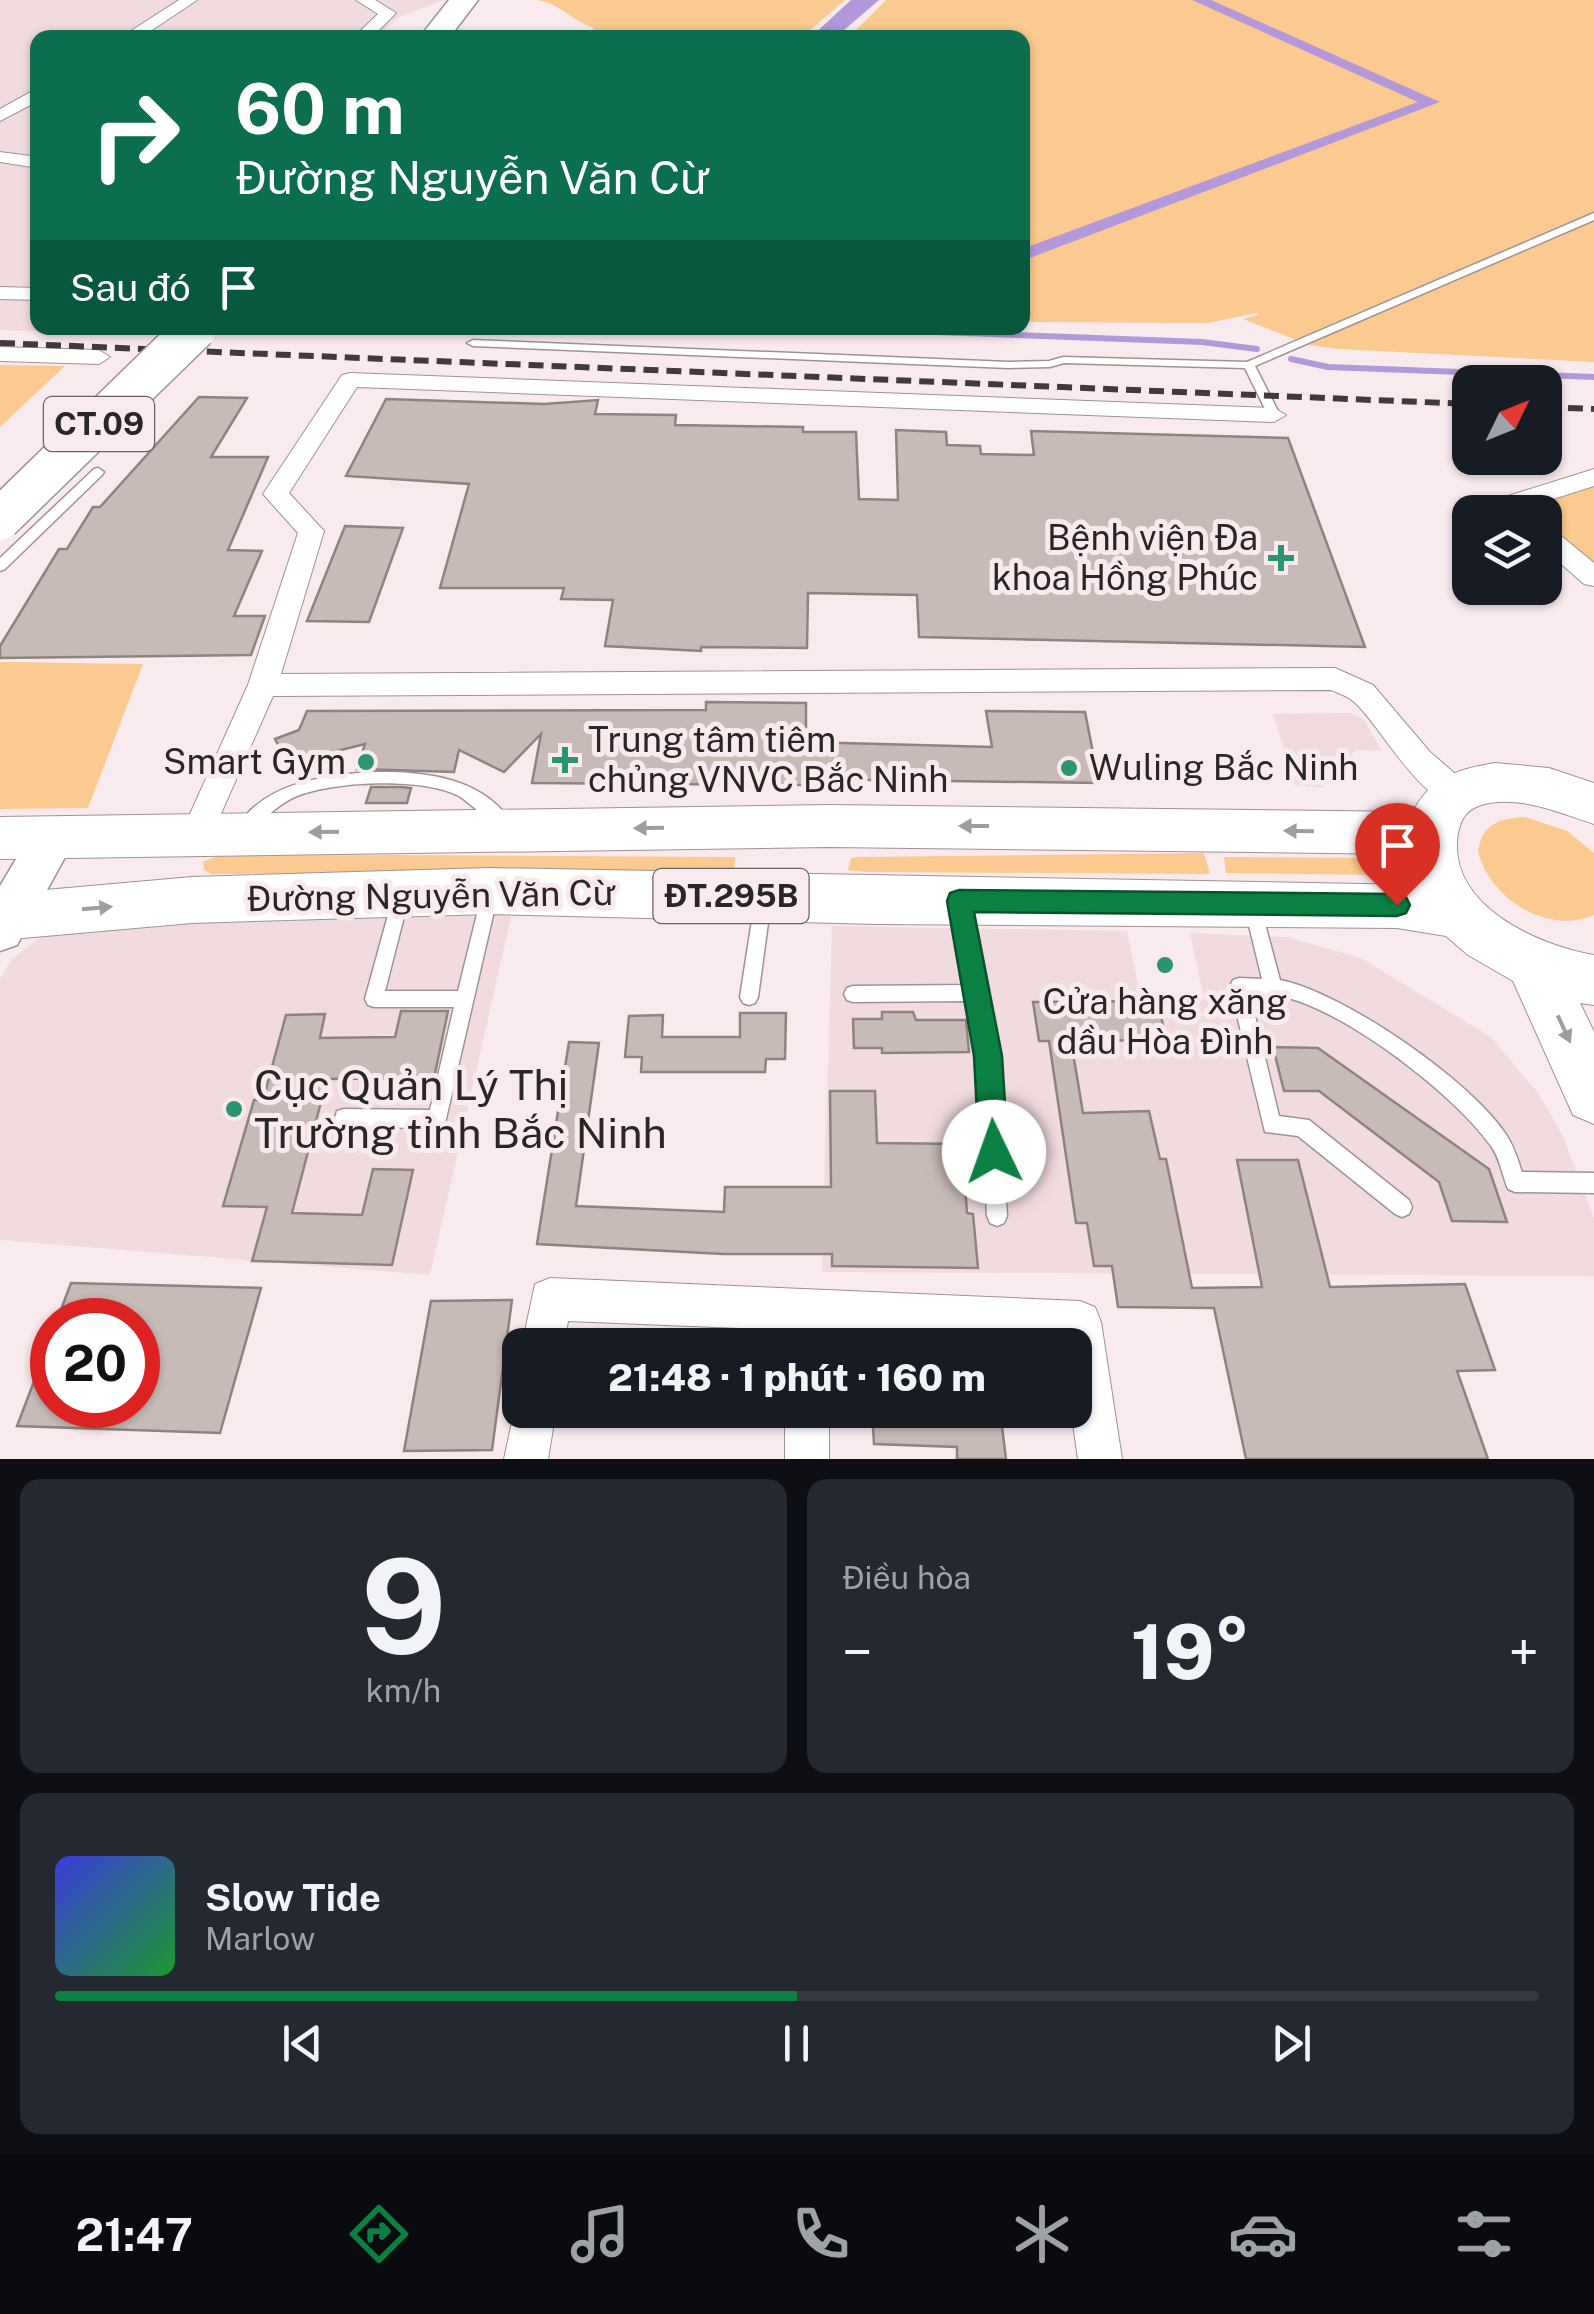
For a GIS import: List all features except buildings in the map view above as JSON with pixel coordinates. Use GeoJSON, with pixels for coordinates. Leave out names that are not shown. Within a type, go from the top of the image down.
{"type":"FeatureCollection","features":[{"type":"Feature","properties":{"kind":"highway"},"geometry":{"type":"LineString","coordinates":[[442,30],[478,1]]}},
{"type":"Feature","properties":{"kind":"highway"},"geometry":{"type":"LineString","coordinates":[[467,30],[478,1]]}},
{"type":"Feature","properties":{"kind":"highway","name":"CT.09"},"geometry":{"type":"LineString","coordinates":[[0,466],[142,335]]}},
{"type":"Feature","properties":{"kind":"highway","name":"CT.09"},"geometry":{"type":"LineString","coordinates":[[0,518],[189,335]]}},
{"type":"Feature","properties":{"kind":"main road","name":"Đường Nguyễn Văn Cừ"},"geometry":{"type":"LineString","coordinates":[[0,838],[1444,814],[1495,782],[1526,782],[1594,804]]}},
{"type":"Feature","properties":{"kind":"main road"},"geometry":{"type":"LineString","coordinates":[[1444,814],[1436,872],[1463,915],[1492,940],[1533,964],[1594,980]]}},
{"type":"Feature","properties":{"kind":"main road"},"geometry":{"type":"LineString","coordinates":[[829,826],[830,900]]}},
{"type":"Feature","properties":{"kind":"main road"},"geometry":{"type":"LineString","coordinates":[[174,901],[217,834]]}},
{"type":"Feature","properties":{"kind":"main road","name":"Đường Nguyễn Văn Cừ"},"geometry":{"type":"LineString","coordinates":[[3,921],[174,901],[490,891],[830,900],[1397,905],[1463,915]]}},
{"type":"Feature","properties":{"kind":"main road"},"geometry":{"type":"LineString","coordinates":[[1533,964],[1594,1094]]}},
{"type":"Feature","properties":{"kind":"street"},"geometry":{"type":"LineString","coordinates":[[141,30],[190,0]]}},
{"type":"Feature","properties":{"kind":"street"},"geometry":{"type":"LineString","coordinates":[[364,0],[388,14],[371,30]]}},
{"type":"Feature","properties":{"kind":"street"},"geometry":{"type":"LineString","coordinates":[[0,116],[30,98]]}},
{"type":"Feature","properties":{"kind":"street"},"geometry":{"type":"LineString","coordinates":[[0,156],[30,162]]}},
{"type":"Feature","properties":{"kind":"street"},"geometry":{"type":"LineString","coordinates":[[0,292],[30,294]]}},
{"type":"Feature","properties":{"kind":"street"},"geometry":{"type":"LineString","coordinates":[[0,354],[99,357]]}},
{"type":"Feature","properties":{"kind":"street"},"geometry":{"type":"LineString","coordinates":[[217,834],[311,531],[276,494],[350,380],[1274,415]]}},
{"type":"Feature","properties":{"kind":"street"},"geometry":{"type":"LineString","coordinates":[[1538,495],[1594,477]]}},
{"type":"Feature","properties":{"kind":"street"},"geometry":{"type":"LineString","coordinates":[[1562,551],[1594,578]]}},
{"type":"Feature","properties":{"kind":"street"},"geometry":{"type":"LineString","coordinates":[[263,685],[1335,679],[1363,694],[1419,761],[1444,814]]}},
{"type":"Feature","properties":{"kind":"street"},"geometry":{"type":"LineString","coordinates":[[3,921],[54,837]]}},
{"type":"Feature","properties":{"kind":"street"},"geometry":{"type":"LineString","coordinates":[[546,1328],[550,1299],[807,1328],[1080,1322],[1081,1328]]}},
{"type":"Feature","properties":{"kind":"street"},"geometry":{"type":"LineString","coordinates":[[1092,1404],[1100,1459]]}},
{"type":"Feature","properties":{"kind":"street"},"geometry":{"type":"LineString","coordinates":[[526,1459],[531,1428]]}},
{"type":"Feature","properties":{"kind":"street"},"geometry":{"type":"LineString","coordinates":[[807,1428],[807,1459]]}},
{"type":"Feature","properties":{"kind":"lane"},"geometry":{"type":"LineString","coordinates":[[473,343],[1009,365],[1063,360],[1250,365],[1594,216]]}},
{"type":"Feature","properties":{"kind":"lane"},"geometry":{"type":"LineString","coordinates":[[1250,365],[1274,415]]}},
{"type":"Feature","properties":{"kind":"lane"},"geometry":{"type":"LineString","coordinates":[[0,566],[98,472]]}},
{"type":"Feature","properties":{"kind":"lane"},"geometry":{"type":"LineString","coordinates":[[344,1118],[437,1119],[490,891]]}},
{"type":"Feature","properties":{"kind":"lane"},"geometry":{"type":"LineString","coordinates":[[402,893],[374,999],[466,998]]}},
{"type":"Feature","properties":{"kind":"lane"},"geometry":{"type":"LineString","coordinates":[[749,997],[764,897]]}},
{"type":"Feature","properties":{"kind":"lane"},"geometry":{"type":"LineString","coordinates":[[959,901],[988,1056],[997,1216]]}},
{"type":"Feature","properties":{"kind":"lane"},"geometry":{"type":"LineString","coordinates":[[1252,904],[1272,988]]}},
{"type":"Feature","properties":{"kind":"lane"},"geometry":{"type":"LineString","coordinates":[[1402,1207],[1302,1127],[1272,1125],[1239,986],[1286,988],[1331,1007],[1386,1041],[1442,1084],[1501,1143],[1514,1182],[1594,1183]]}},
{"type":"Feature","properties":{"kind":"lane"},"geometry":{"type":"LineString","coordinates":[[853,994],[976,993]]}},
{"type":"Feature","properties":{"kind":"shaded area"},"geometry":{"type":"Polygon","coordinates":[[[0,0],[445,0],[399,17],[385,30],[30,30],[30,331],[0,330],[0,0]]]}},
{"type":"Feature","properties":{"kind":"shaded area"},"geometry":{"type":"Polygon","coordinates":[[[537,0],[845,0],[810,30],[592,30],[537,0]]]}},
{"type":"Feature","properties":{"kind":"shaded area"},"geometry":{"type":"Polygon","coordinates":[[[851,0],[879,0],[844,30],[819,30],[851,0]]]}},
{"type":"Feature","properties":{"kind":"shaded area"},"geometry":{"type":"Polygon","coordinates":[[[886,0],[1594,0],[1594,362],[1309,345],[1243,319],[1257,313],[1208,323],[1030,322],[1030,30],[856,30],[886,0]]]}},
{"type":"Feature","properties":{"kind":"shaded area"},"geometry":{"type":"Polygon","coordinates":[[[0,365],[65,366],[0,427],[0,365]]]}},
{"type":"Feature","properties":{"kind":"shaded area"},"geometry":{"type":"Polygon","coordinates":[[[1594,484],[1594,572],[1562,545],[1562,495],[1555,495],[1594,484]]]}},
{"type":"Feature","properties":{"kind":"shaded area"},"geometry":{"type":"Polygon","coordinates":[[[0,662],[143,664],[88,808],[0,809],[0,662]]]}},
{"type":"Feature","properties":{"kind":"shaded area"},"geometry":{"type":"Polygon","coordinates":[[[1350,713],[1364,720],[1382,751],[1356,750],[1322,788],[1295,785],[1273,714],[1350,713]]]}},
{"type":"Feature","properties":{"kind":"shaded area"},"geometry":{"type":"Polygon","coordinates":[[[1525,817],[1567,831],[1594,853],[1594,915],[1576,920],[1540,916],[1522,908],[1494,884],[1478,851],[1480,842],[1494,824],[1525,817]]]}},
{"type":"Feature","properties":{"kind":"shaded area"},"geometry":{"type":"Polygon","coordinates":[[[1204,853],[1210,874],[848,870],[851,858],[859,857],[1204,853]]]}},
{"type":"Feature","properties":{"kind":"shaded area"},"geometry":{"type":"Polygon","coordinates":[[[217,856],[735,857],[734,871],[211,874],[204,870],[203,862],[217,856]]]}},
{"type":"Feature","properties":{"kind":"shaded area"},"geometry":{"type":"Polygon","coordinates":[[[1224,857],[1375,858],[1385,870],[1374,875],[1226,873],[1224,857]]]}},
{"type":"Feature","properties":{"kind":"shaded area","name":"Cục Quản Lý Thị Trường tỉnh Bắc Ninh"},"geometry":{"type":"Polygon","coordinates":[[[512,913],[430,1275],[0,1240],[0,979],[12,959],[49,931],[64,926],[512,913]]]}},
{"type":"Feature","properties":{"kind":"shaded area"},"geometry":{"type":"Polygon","coordinates":[[[832,926],[1127,931],[1141,999],[1204,999],[1190,933],[1287,937],[1361,958],[1491,1037],[1538,1093],[1562,1134],[1594,1218],[1594,1276],[822,1272],[832,926]]]}},
{"type":"Feature","properties":{"kind":"waterway"},"geometry":{"type":"LineString","coordinates":[[1030,253],[1432,102],[1199,0]]}},
{"type":"Feature","properties":{"kind":"waterway"},"geometry":{"type":"LineString","coordinates":[[1016,335],[1202,342],[1257,349]]}},
{"type":"Feature","properties":{"kind":"waterway"},"geometry":{"type":"LineString","coordinates":[[1291,359],[1328,367],[1594,377]]}},
{"type":"Feature","properties":{"kind":"railway"},"geometry":{"type":"LineString","coordinates":[[0,343],[1452,403]]}},
{"type":"Feature","properties":{"kind":"railway"},"geometry":{"type":"LineString","coordinates":[[1562,408],[1594,409]]}},
{"type":"Feature","properties":{"kind":"place","name":"Bệnh viện Đa khoa Hồng Phúc"},"geometry":{"type":"Point","coordinates":[1281,558]}},
{"type":"Feature","properties":{"kind":"place","name":"Trung tâm tiêm chủng VNVC Bắc Ninh"},"geometry":{"type":"Point","coordinates":[565,760]}},
{"type":"Feature","properties":{"kind":"place","name":"Smart Gym"},"geometry":{"type":"Point","coordinates":[366,762]}},
{"type":"Feature","properties":{"kind":"place","name":"Wuling Bắc Ninh"},"geometry":{"type":"Point","coordinates":[1069,768]}},
{"type":"Feature","properties":{"kind":"place","name":"Cửa hàng xăng dầu Hòa Đình"},"geometry":{"type":"Point","coordinates":[1165,965]}},
{"type":"Feature","properties":{"kind":"place","name":"Cục Quản Lý Thị Trường tỉnh Bắc Ninh"},"geometry":{"type":"Point","coordinates":[234,1109]}},
{"type":"Feature","properties":{"kind":"route"},"geometry":{"type":"LineString","coordinates":[[994,1152],[988,1056],[959,901],[1397,905]]}}]}
